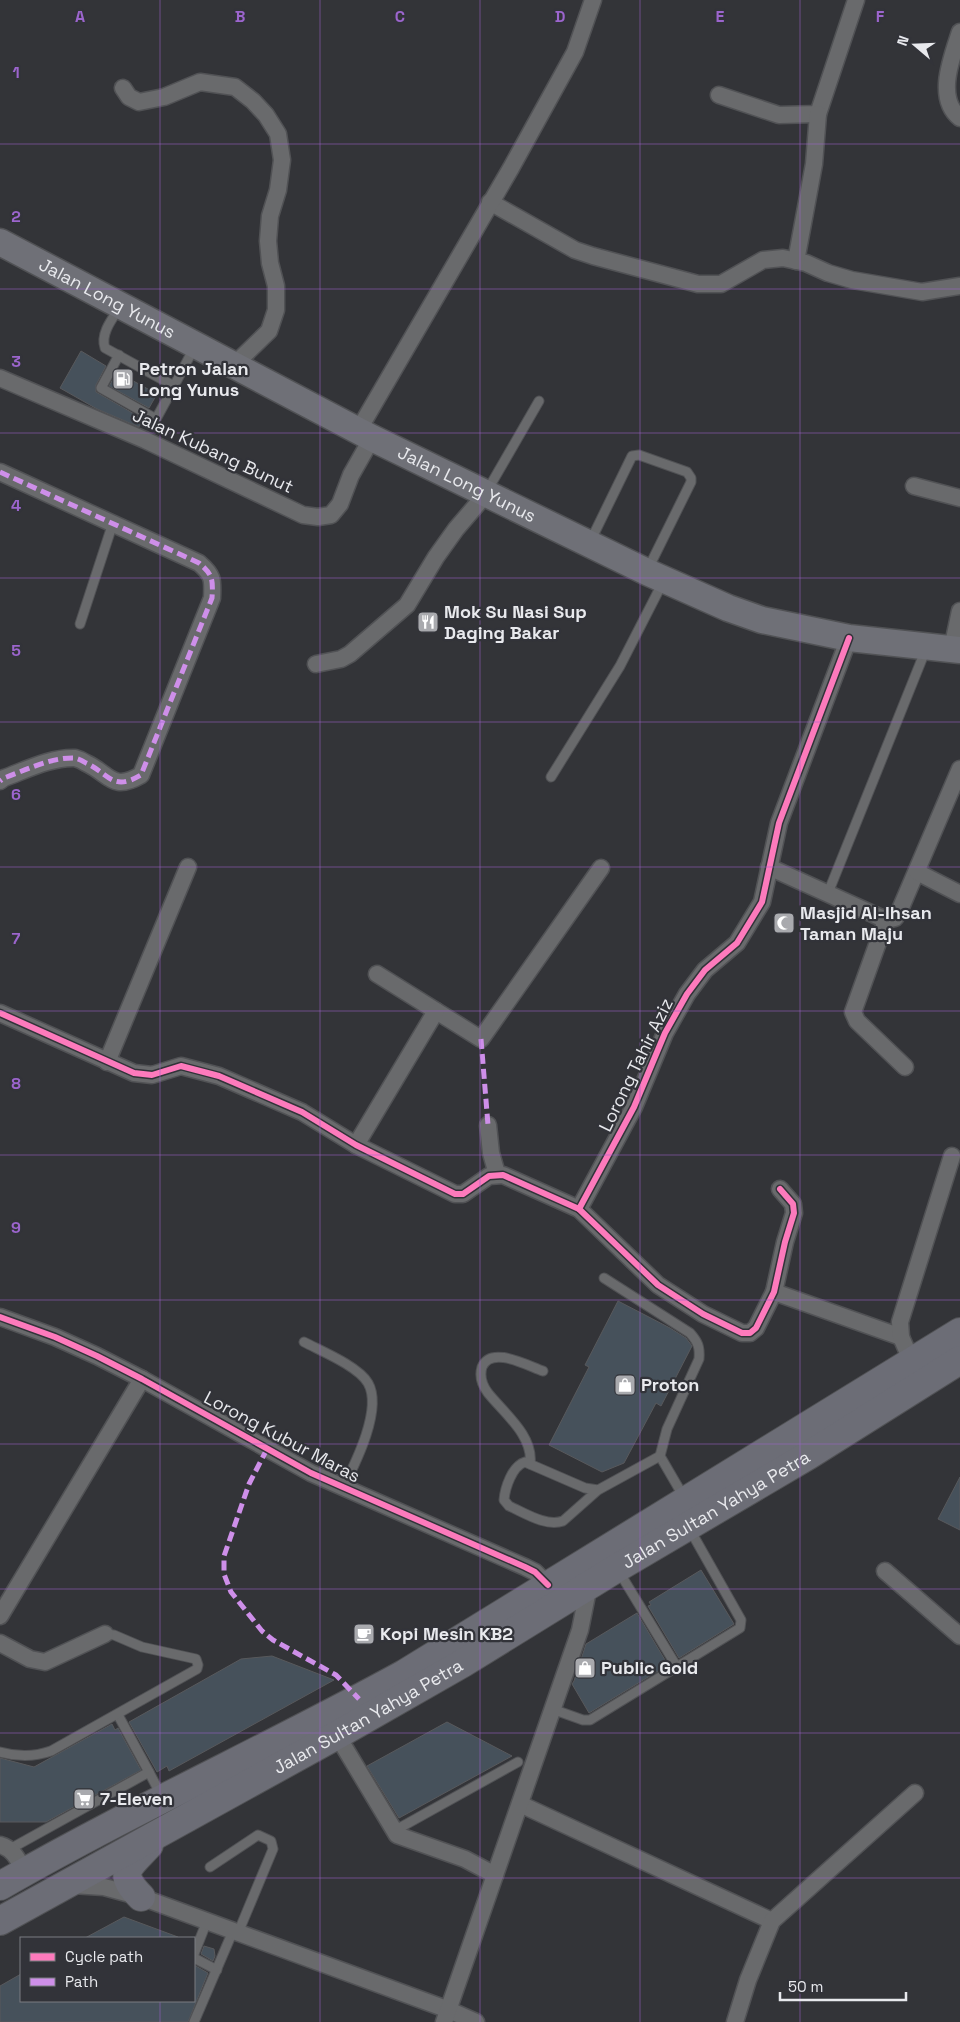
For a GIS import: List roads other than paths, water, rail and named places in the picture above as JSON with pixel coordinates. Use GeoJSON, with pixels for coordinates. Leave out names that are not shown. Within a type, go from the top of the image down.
{"type":"FeatureCollection","features":[{"type":"Feature","properties":{"kind":"highway","name":"Jalan Sultan Yahya Petra"},"geometry":{"type":"LineString","coordinates":[[0,1922],[463,1663],[617,1568],[687,1514],[912,1362],[960,1332]]}},
{"type":"Feature","properties":{"kind":"highway","name":"Jalan Sultan Yahya Petra"},"geometry":{"type":"LineString","coordinates":[[0,1886],[404,1674],[548,1585],[687,1514],[809,1455],[956,1367]]}},
{"type":"Feature","properties":{"kind":"highway"},"geometry":{"type":"LineString","coordinates":[[141,1897],[128,1883],[127,1872],[129,1867],[162,1832]]}},
{"type":"Feature","properties":{"kind":"main road","name":"Jalan Long Yunus"},"geometry":{"type":"LineString","coordinates":[[0,242],[365,434],[588,544],[728,608],[762,620],[849,638],[946,648]]}},
{"type":"Feature","properties":{"kind":"street"},"geometry":{"type":"LineString","coordinates":[[365,434],[490,202],[575,52],[594,0]]}},
{"type":"Feature","properties":{"kind":"street"},"geometry":{"type":"LineString","coordinates":[[796,261],[814,164],[818,114],[856,0]]}},
{"type":"Feature","properties":{"kind":"street"},"geometry":{"type":"LineString","coordinates":[[960,32],[949,70],[947,88],[950,104],[960,118]]}},
{"type":"Feature","properties":{"kind":"street"},"geometry":{"type":"LineString","coordinates":[[124,88],[129,97],[140,102],[164,97],[200,82],[235,87],[253,101],[266,115],[278,134],[282,160],[278,190],[270,216],[268,241],[270,263],[276,286],[276,310],[269,331],[233,366]]}},
{"type":"Feature","properties":{"kind":"street"},"geometry":{"type":"LineString","coordinates":[[719,95],[779,115],[818,114]]}},
{"type":"Feature","properties":{"kind":"street"},"geometry":{"type":"LineString","coordinates":[[490,202],[575,250],[698,284],[721,284],[763,260],[783,258],[806,263],[828,273],[852,280],[922,292],[960,286]]}},
{"type":"Feature","properties":{"kind":"street","name":"Jalan Kubang Bunut"},"geometry":{"type":"LineString","coordinates":[[0,378],[145,440],[303,515],[318,517],[331,515],[340,504],[352,475],[365,434]]}},
{"type":"Feature","properties":{"kind":"street"},"geometry":{"type":"LineString","coordinates":[[0,472],[199,563],[210,573],[213,583],[212,598],[141,775],[128,782],[116,782],[104,776],[93,766],[76,758],[51,761],[4,778],[0,782]]}},
{"type":"Feature","properties":{"kind":"street"},"geometry":{"type":"LineString","coordinates":[[914,486],[960,498]]}},
{"type":"Feature","properties":{"kind":"street"},"geometry":{"type":"LineString","coordinates":[[316,664],[341,659],[350,654],[407,605],[441,550],[486,494]]}},
{"type":"Feature","properties":{"kind":"street"},"geometry":{"type":"LineString","coordinates":[[946,648],[960,611]]}},
{"type":"Feature","properties":{"kind":"street","name":"Lorong Tahir Aziz"},"geometry":{"type":"LineString","coordinates":[[579,1209],[634,1107],[665,1033],[687,994],[705,970],[737,943],[760,907],[779,823],[849,638]]}},
{"type":"Feature","properties":{"kind":"street"},"geometry":{"type":"LineString","coordinates":[[770,867],[886,920],[898,916],[960,770]]}},
{"type":"Feature","properties":{"kind":"street"},"geometry":{"type":"LineString","coordinates":[[107,1062],[188,867]]}},
{"type":"Feature","properties":{"kind":"street"},"geometry":{"type":"LineString","coordinates":[[377,974],[481,1039],[601,868]]}},
{"type":"Feature","properties":{"kind":"street"},"geometry":{"type":"LineString","coordinates":[[917,872],[960,894]]}},
{"type":"Feature","properties":{"kind":"street"},"geometry":{"type":"LineString","coordinates":[[886,920],[853,1012],[857,1021],[905,1067]]}},
{"type":"Feature","properties":{"kind":"street"},"geometry":{"type":"LineString","coordinates":[[356,1144],[436,1011]]}},
{"type":"Feature","properties":{"kind":"street"},"geometry":{"type":"LineString","coordinates":[[0,1013],[134,1073],[152,1075],[181,1066],[219,1076],[302,1112],[356,1144],[459,1195],[489,1176],[497,1174],[509,1176],[579,1209],[658,1285],[703,1314],[742,1333],[750,1333],[756,1328],[774,1292],[784,1242],[794,1214],[794,1204],[780,1189]]}},
{"type":"Feature","properties":{"kind":"street"},"geometry":{"type":"LineString","coordinates":[[488,1125],[491,1153],[497,1174]]}},
{"type":"Feature","properties":{"kind":"street"},"geometry":{"type":"LineString","coordinates":[[912,1362],[901,1337],[900,1322],[952,1156]]}},
{"type":"Feature","properties":{"kind":"street"},"geometry":{"type":"LineString","coordinates":[[774,1292],[901,1337]]}},
{"type":"Feature","properties":{"kind":"street","name":"Lorong Kubur Maras"},"geometry":{"type":"LineString","coordinates":[[0,1317],[56,1337],[142,1379],[302,1468],[343,1488],[525,1566],[535,1572],[548,1585]]}},
{"type":"Feature","properties":{"kind":"street"},"geometry":{"type":"LineString","coordinates":[[0,1616],[142,1379]]}},
{"type":"Feature","properties":{"kind":"street"},"geometry":{"type":"LineString","coordinates":[[885,1571],[960,1636]]}},
{"type":"Feature","properties":{"kind":"street"},"geometry":{"type":"LineString","coordinates":[[447,2016],[580,1630],[589,1585]]}},
{"type":"Feature","properties":{"kind":"street"},"geometry":{"type":"LineString","coordinates":[[0,1643],[30,1659],[45,1662],[105,1634]]}},
{"type":"Feature","properties":{"kind":"street"},"geometry":{"type":"LineString","coordinates":[[337,1735],[394,1831],[402,1838],[465,1859],[496,1875]]}},
{"type":"Feature","properties":{"kind":"street"},"geometry":{"type":"LineString","coordinates":[[735,2022],[748,1980],[772,1921],[915,1793]]}},
{"type":"Feature","properties":{"kind":"street"},"geometry":{"type":"LineString","coordinates":[[520,1804],[772,1921]]}},
{"type":"Feature","properties":{"kind":"street"},"geometry":{"type":"LineString","coordinates":[[5,1847],[25,1872]]}},
{"type":"Feature","properties":{"kind":"street"},"geometry":{"type":"LineString","coordinates":[[58,1854],[141,1897]]}},
{"type":"Feature","properties":{"kind":"street"},"geometry":{"type":"LineString","coordinates":[[67,1885],[104,1887],[141,1897],[236,1932],[447,2016],[476,2022]]}},
{"type":"Feature","properties":{"kind":"lane"},"geometry":{"type":"LineString","coordinates":[[120,306],[104,334],[103,342],[105,348],[174,386]]}},
{"type":"Feature","properties":{"kind":"lane"},"geometry":{"type":"LineString","coordinates":[[118,356],[101,388],[156,419],[195,345]]}},
{"type":"Feature","properties":{"kind":"lane"},"geometry":{"type":"LineString","coordinates":[[486,494],[539,401]]}},
{"type":"Feature","properties":{"kind":"lane"},"geometry":{"type":"LineString","coordinates":[[551,777],[620,666],[692,478],[687,472],[639,455],[632,456],[588,544]]}},
{"type":"Feature","properties":{"kind":"lane"},"geometry":{"type":"LineString","coordinates":[[80,624],[114,523]]}},
{"type":"Feature","properties":{"kind":"lane"},"geometry":{"type":"LineString","coordinates":[[828,893],[946,648]]}},
{"type":"Feature","properties":{"kind":"lane"},"geometry":{"type":"LineString","coordinates":[[552,1710],[582,1720],[590,1720],[738,1630],[741,1623],[660,1456],[661,1444],[667,1429],[699,1359],[700,1349],[697,1340],[690,1333],[604,1278]]}},
{"type":"Feature","properties":{"kind":"lane"},"geometry":{"type":"LineString","coordinates":[[304,1342],[356,1371],[368,1382],[372,1395],[368,1428],[363,1447],[343,1488]]}},
{"type":"Feature","properties":{"kind":"lane"},"geometry":{"type":"LineString","coordinates":[[530,1464],[531,1454],[528,1443],[482,1385],[480,1376],[483,1365],[490,1358],[501,1356],[543,1371]]}},
{"type":"Feature","properties":{"kind":"lane"},"geometry":{"type":"LineString","coordinates":[[598,1490],[585,1488],[525,1462],[515,1468],[504,1494],[504,1500],[509,1506],[548,1523],[556,1523],[563,1521],[598,1490],[660,1456]]}},
{"type":"Feature","properties":{"kind":"lane"},"geometry":{"type":"LineString","coordinates":[[617,1568],[677,1667]]}},
{"type":"Feature","properties":{"kind":"lane"},"geometry":{"type":"LineString","coordinates":[[0,1752],[22,1756],[36,1756],[51,1750],[194,1672],[198,1665],[196,1659],[142,1647],[114,1635],[105,1634]]}},
{"type":"Feature","properties":{"kind":"lane"},"geometry":{"type":"LineString","coordinates":[[118,1715],[164,1799]]}},
{"type":"Feature","properties":{"kind":"lane"},"geometry":{"type":"LineString","coordinates":[[394,1831],[518,1762]]}},
{"type":"Feature","properties":{"kind":"lane"},"geometry":{"type":"LineString","coordinates":[[5,1847],[148,1772]]}},
{"type":"Feature","properties":{"kind":"lane"},"geometry":{"type":"LineString","coordinates":[[194,2022],[273,1849],[271,1841],[258,1835],[210,1866]]}},
{"type":"Feature","properties":{"kind":"lane"},"geometry":{"type":"LineString","coordinates":[[195,1951],[207,1921]]}},
{"type":"Feature","properties":{"kind":"lane"},"geometry":{"type":"LineString","coordinates":[[195,1959],[217,1970]]}},
{"type":"Feature","properties":{"kind":"place","name":"Petron Jalan Long Yunus"},"geometry":{"type":"Point","coordinates":[123,379]}},
{"type":"Feature","properties":{"kind":"place","name":"Mok Su Nasi Sup Daging Bakar"},"geometry":{"type":"Point","coordinates":[428,622]}},
{"type":"Feature","properties":{"kind":"place","name":"Masjid Al-Ihsan Taman Maju"},"geometry":{"type":"Point","coordinates":[784,923]}},
{"type":"Feature","properties":{"kind":"place","name":"Proton"},"geometry":{"type":"Point","coordinates":[625,1385]}},
{"type":"Feature","properties":{"kind":"place","name":"Kopi Mesin KB2"},"geometry":{"type":"Point","coordinates":[364,1634]}},
{"type":"Feature","properties":{"kind":"place","name":"Public Gold"},"geometry":{"type":"Point","coordinates":[585,1668]}},
{"type":"Feature","properties":{"kind":"place","name":"7-Eleven"},"geometry":{"type":"Point","coordinates":[84,1799]}}]}
